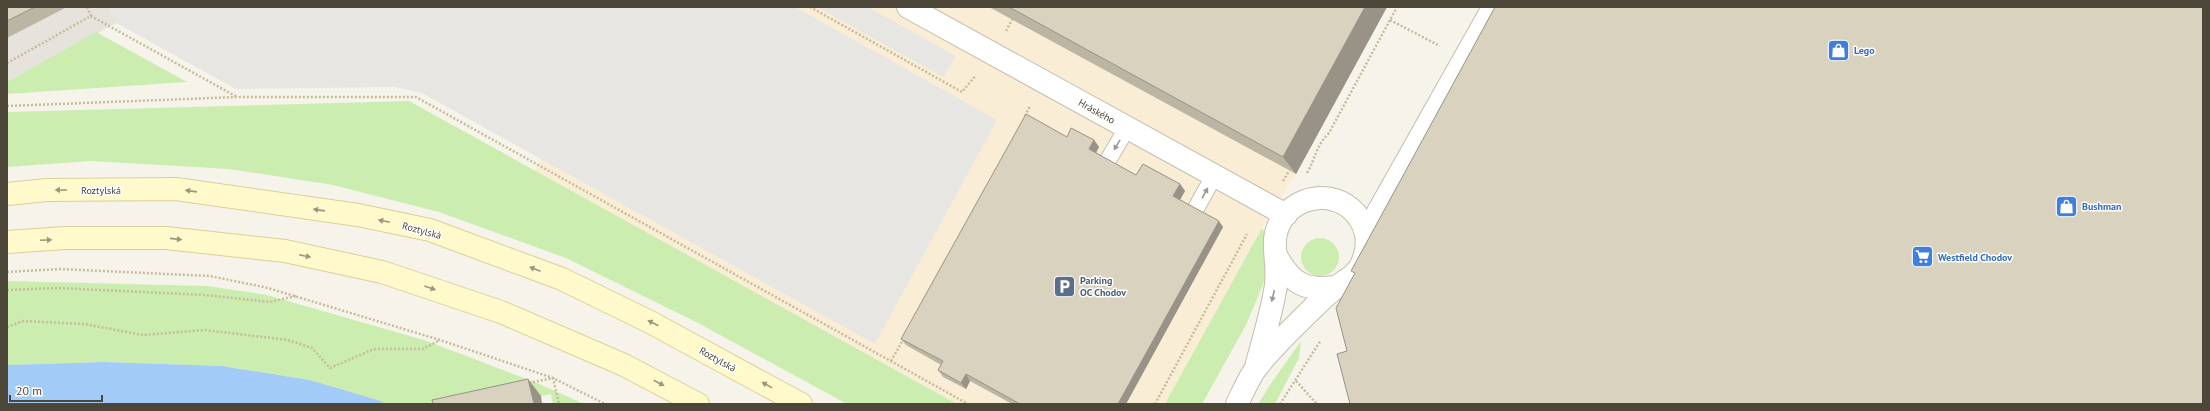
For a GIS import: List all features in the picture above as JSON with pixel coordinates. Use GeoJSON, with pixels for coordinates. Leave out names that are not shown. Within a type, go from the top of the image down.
{"type":"FeatureCollection","features":[{"type":"Feature","properties":{"kind":"main road","name":"Roztylská"},"geometry":{"type":"LineString","coordinates":[[7,194],[47,190],[176,189],[358,215],[430,230],[562,279],[650,322],[801,404]]}},
{"type":"Feature","properties":{"kind":"main road"},"geometry":{"type":"LineString","coordinates":[[7,242],[65,238],[166,238],[284,251],[382,272],[501,312],[624,365],[698,404]]}},
{"type":"Feature","properties":{"kind":"street","name":"Hráského"},"geometry":{"type":"LineString","coordinates":[[908,7],[1286,215]]}},
{"type":"Feature","properties":{"kind":"street"},"geometry":{"type":"LineString","coordinates":[[1237,404],[1256,367],[1276,285],[1277,257],[1275,239],[1280,222],[1292,208],[1307,199],[1325,197],[1343,202],[1357,214],[1365,229],[1367,247],[1362,264],[1351,279],[1335,287],[1256,367]]}},
{"type":"Feature","properties":{"kind":"street"},"geometry":{"type":"LineString","coordinates":[[1277,257],[1286,273],[1300,284],[1317,289],[1335,287]]}},
{"type":"Feature","properties":{"kind":"lane"},"geometry":{"type":"LineString","coordinates":[[1365,229],[1490,7]]}},
{"type":"Feature","properties":{"kind":"lane"},"geometry":{"type":"LineString","coordinates":[[1107,162],[1127,128]]}},
{"type":"Feature","properties":{"kind":"lane"},"geometry":{"type":"LineString","coordinates":[[1196,210],[1214,176]]}},
{"type":"Feature","properties":{"kind":"path"},"geometry":{"type":"LineString","coordinates":[[87,7],[91,16],[237,97]]}},
{"type":"Feature","properties":{"kind":"path"},"geometry":{"type":"LineString","coordinates":[[810,7],[962,92],[992,53],[1016,13]]}},
{"type":"Feature","properties":{"kind":"path"},"geometry":{"type":"LineString","coordinates":[[1305,176],[1315,158],[1318,144],[1329,133],[1397,7]]}},
{"type":"Feature","properties":{"kind":"path"},"geometry":{"type":"LineString","coordinates":[[7,63],[91,16]]}},
{"type":"Feature","properties":{"kind":"path"},"geometry":{"type":"LineString","coordinates":[[7,106],[237,97],[416,97],[968,404]]}},
{"type":"Feature","properties":{"kind":"path"},"geometry":{"type":"LineString","coordinates":[[1021,123],[1032,102]]}},
{"type":"Feature","properties":{"kind":"path"},"geometry":{"type":"LineString","coordinates":[[1155,404],[1253,224],[1267,205]]}},
{"type":"Feature","properties":{"kind":"path"},"geometry":{"type":"LineString","coordinates":[[7,272],[60,269],[210,276],[268,288],[440,340],[553,378],[604,404]]}},
{"type":"Feature","properties":{"kind":"path"},"geometry":{"type":"LineString","coordinates":[[7,290],[59,288],[205,295],[270,302],[296,296]]}},
{"type":"Feature","properties":{"kind":"path"},"geometry":{"type":"LineString","coordinates":[[7,327],[23,320],[84,324],[143,335],[206,330],[288,340],[312,348],[330,368],[374,349],[423,349],[440,340]]}},
{"type":"Feature","properties":{"kind":"path"},"geometry":{"type":"LineString","coordinates":[[891,361],[906,333]]}},
{"type":"Feature","properties":{"kind":"path"},"geometry":{"type":"LineString","coordinates":[[523,384],[553,378]]}},
{"type":"Feature","properties":{"kind":"path"},"geometry":{"type":"LineString","coordinates":[[553,378],[559,404]]}},
{"type":"Feature","properties":{"kind":"path"},"geometry":{"type":"LineString","coordinates":[[1296,381],[1317,404]]}},
{"type":"Feature","properties":{"kind":"shaded area"},"geometry":{"type":"Polygon","coordinates":[[[7,7],[110,7],[116,23],[7,82],[7,7]]]}},
{"type":"Feature","properties":{"kind":"shaded area"},"geometry":{"type":"Polygon","coordinates":[[[110,7],[795,7],[997,120],[875,344],[422,93],[395,87],[236,89],[116,23],[110,7]]]}},
{"type":"Feature","properties":{"kind":"shaded area"},"geometry":{"type":"Polygon","coordinates":[[[627,7],[1386,7],[1296,174],[1262,228],[1168,404],[957,404],[534,171],[627,7]]]}},
{"type":"Feature","properties":{"kind":"shaded area"},"geometry":{"type":"Polygon","coordinates":[[[817,7],[868,7],[956,56],[943,77],[817,7]]]}},
{"type":"Feature","properties":{"kind":"green space"},"geometry":{"type":"Polygon","coordinates":[[[96,32],[187,82],[7,94],[7,82],[96,32]]]}},
{"type":"Feature","properties":{"kind":"green space"},"geometry":{"type":"Polygon","coordinates":[[[409,101],[957,404],[847,404],[698,323],[566,258],[439,212],[333,185],[229,169],[91,161],[7,167],[7,112],[409,101]]]}},
{"type":"Feature","properties":{"kind":"green space"},"geometry":{"type":"Polygon","coordinates":[[[1262,228],[1266,235],[1266,277],[1246,325],[1202,404],[1165,404],[1262,228]]]}},
{"type":"Feature","properties":{"kind":"green space"},"geometry":{"type":"Polygon","coordinates":[[[1316,238],[1324,238],[1331,241],[1336,246],[1339,257],[1336,268],[1331,273],[1324,276],[1316,276],[1309,273],[1304,268],[1301,261],[1301,253],[1304,246],[1309,241],[1316,238]]]}},
{"type":"Feature","properties":{"kind":"green space"},"geometry":{"type":"Polygon","coordinates":[[[7,281],[208,286],[267,295],[427,341],[537,383],[584,404],[553,404],[551,394],[503,404],[376,404],[383,402],[310,380],[222,366],[104,362],[7,365],[7,281]]]}},
{"type":"Feature","properties":{"kind":"green space"},"geometry":{"type":"Polygon","coordinates":[[[1301,341],[1299,358],[1276,402],[1274,404],[1258,404],[1272,382],[1301,341]]]}},
{"type":"Feature","properties":{"kind":"water"},"geometry":{"type":"Polygon","coordinates":[[[104,362],[222,366],[310,380],[384,402],[376,404],[7,404],[7,365],[104,362]]]}},
{"type":"Feature","properties":{"kind":"building"},"geometry":{"type":"Polygon","coordinates":[[[7,7],[35,7],[7,21],[7,7]]]}},
{"type":"Feature","properties":{"kind":"building"},"geometry":{"type":"Polygon","coordinates":[[[1009,7],[1365,7],[1283,157],[1009,7]]]}},
{"type":"Feature","properties":{"kind":"building"},"geometry":{"type":"Polygon","coordinates":[[[1495,7],[2203,7],[2203,404],[1350,404],[1337,354],[1347,351],[1336,308],[1355,273],[1351,271],[1495,7]]]}},
{"type":"Feature","properties":{"kind":"building","name":"Parking OC Chodov"},"geometry":{"type":"Polygon","coordinates":[[[1026,114],[1067,137],[1071,128],[1094,140],[1089,149],[1136,175],[1143,164],[1180,184],[1173,196],[1219,221],[1118,404],[1020,404],[966,374],[961,383],[938,370],[943,361],[901,339],[1026,114]]]}},
{"type":"Feature","properties":{"kind":"building"},"geometry":{"type":"Polygon","coordinates":[[[528,379],[534,404],[433,404],[432,400],[528,379]]]}},
{"type":"Feature","properties":{"kind":"place","name":"Lego"},"geometry":{"type":"Point","coordinates":[1838,50]}},
{"type":"Feature","properties":{"kind":"place","name":"Bushman"},"geometry":{"type":"Point","coordinates":[2067,206]}},
{"type":"Feature","properties":{"kind":"place","name":"Westfield Chodov"},"geometry":{"type":"Point","coordinates":[1923,257]}},
{"type":"Feature","properties":{"kind":"place","name":"Parking OC Chodov"},"geometry":{"type":"Point","coordinates":[1065,286]}}]}
